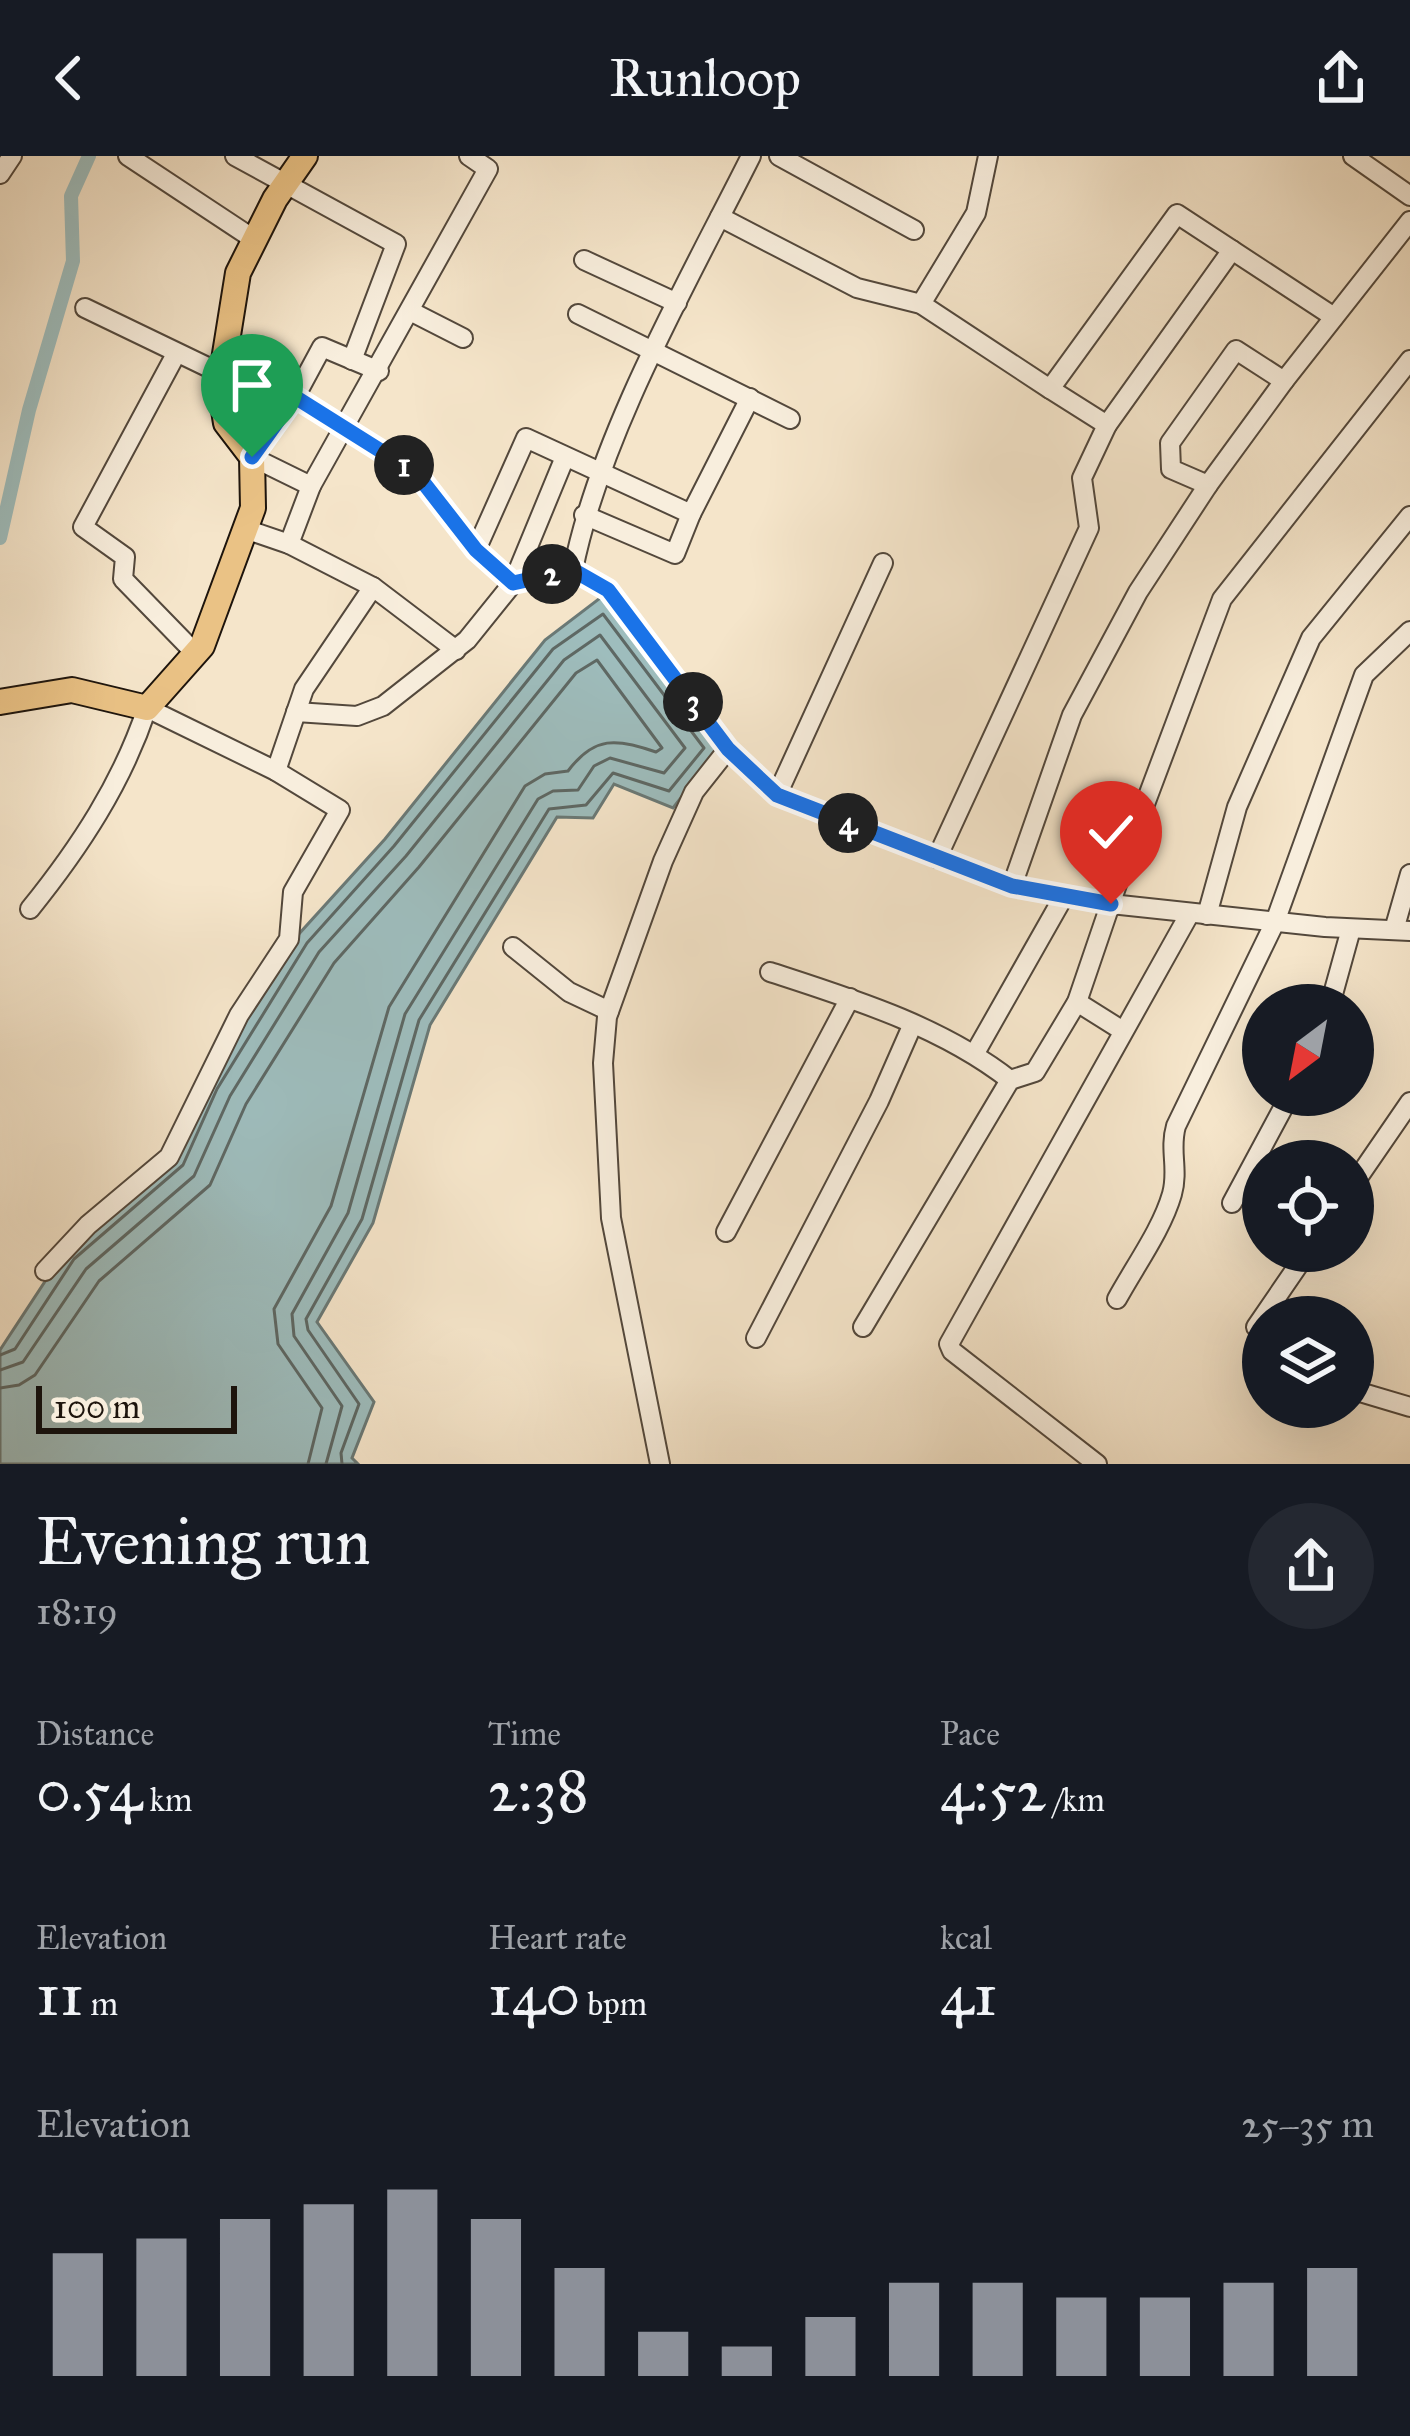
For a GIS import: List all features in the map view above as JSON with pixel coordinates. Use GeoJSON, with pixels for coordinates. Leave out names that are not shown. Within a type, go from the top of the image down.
{"type":"FeatureCollection","features":[{"type":"Feature","properties":{"kind":"main road"},"geometry":{"type":"LineString","coordinates":[[0,702],[71,690],[147,709],[195,653],[253,508],[252,457],[226,424],[220,408],[238,273],[284,185],[305,156]]}},
{"type":"Feature","properties":{"kind":"street"},"geometry":{"type":"LineString","coordinates":[[0,174],[12,156]]}},
{"type":"Feature","properties":{"kind":"street"},"geometry":{"type":"LineString","coordinates":[[128,156],[254,240]]}},
{"type":"Feature","properties":{"kind":"street"},"geometry":{"type":"LineString","coordinates":[[235,156],[396,244],[352,360]]}},
{"type":"Feature","properties":{"kind":"street"},"geometry":{"type":"LineString","coordinates":[[289,544],[311,486],[488,169],[470,156]]}},
{"type":"Feature","properties":{"kind":"street"},"geometry":{"type":"LineString","coordinates":[[573,570],[584,515],[677,303],[751,156]]}},
{"type":"Feature","properties":{"kind":"street"},"geometry":{"type":"LineString","coordinates":[[779,156],[914,230]]}},
{"type":"Feature","properties":{"kind":"street"},"geometry":{"type":"LineString","coordinates":[[921,304],[976,213],[988,156]]}},
{"type":"Feature","properties":{"kind":"street"},"geometry":{"type":"LineString","coordinates":[[1353,156],[1410,196]]}},
{"type":"Feature","properties":{"kind":"street"},"geometry":{"type":"LineString","coordinates":[[1050,389],[1177,214],[1334,317]]}},
{"type":"Feature","properties":{"kind":"street"},"geometry":{"type":"LineString","coordinates":[[720,218],[856,288],[921,304],[1107,425]]}},
{"type":"Feature","properties":{"kind":"street"},"geometry":{"type":"LineString","coordinates":[[1012,886],[1072,715],[1138,592],[1284,381],[1410,221]]}},
{"type":"Feature","properties":{"kind":"street"},"geometry":{"type":"LineString","coordinates":[[937,859],[1088,528],[1082,478],[1107,425],[1232,250]]}},
{"type":"Feature","properties":{"kind":"street"},"geometry":{"type":"LineString","coordinates":[[584,260],[677,303]]}},
{"type":"Feature","properties":{"kind":"street"},"geometry":{"type":"LineString","coordinates":[[86,308],[222,374]]}},
{"type":"Feature","properties":{"kind":"street"},"geometry":{"type":"LineString","coordinates":[[410,311],[463,338]]}},
{"type":"Feature","properties":{"kind":"street"},"geometry":{"type":"LineString","coordinates":[[578,314],[790,419]]}},
{"type":"Feature","properties":{"kind":"street"},"geometry":{"type":"LineString","coordinates":[[311,486],[252,457],[295,397],[322,347],[379,371]]}},
{"type":"Feature","properties":{"kind":"street"},"geometry":{"type":"LineString","coordinates":[[1208,485],[1171,470],[1170,443],[1236,350],[1284,381]]}},
{"type":"Feature","properties":{"kind":"street"},"geometry":{"type":"LineString","coordinates":[[176,354],[83,527],[124,557],[123,579],[195,653]]}},
{"type":"Feature","properties":{"kind":"street"},"geometry":{"type":"LineString","coordinates":[[863,1327],[1010,1080],[1035,1072],[1077,1002],[1222,599],[1410,360]]}},
{"type":"Feature","properties":{"kind":"street"},"geometry":{"type":"LineString","coordinates":[[295,397],[416,473],[476,550],[513,583]]}},
{"type":"Feature","properties":{"kind":"street"},"geometry":{"type":"LineString","coordinates":[[584,515],[675,554],[750,398]]}},
{"type":"Feature","properties":{"kind":"street"},"geometry":{"type":"LineString","coordinates":[[476,550],[526,438],[691,514]]}},
{"type":"Feature","properties":{"kind":"street"},"geometry":{"type":"LineString","coordinates":[[296,712],[357,716],[382,706],[482,626],[513,583],[566,457]]}},
{"type":"Feature","properties":{"kind":"street"},"geometry":{"type":"LineString","coordinates":[[1096,1464],[968,1365],[949,1344],[1124,1031],[1199,914],[1238,807],[1311,638],[1410,516]]}},
{"type":"Feature","properties":{"kind":"street"},"geometry":{"type":"LineString","coordinates":[[245,530],[289,544],[374,587],[456,650]]}},
{"type":"Feature","properties":{"kind":"street"},"geometry":{"type":"LineString","coordinates":[[777,795],[883,563]]}},
{"type":"Feature","properties":{"kind":"street"},"geometry":{"type":"LineString","coordinates":[[513,583],[573,570],[608,590],[728,749],[777,795],[1012,886],[1111,904],[1402,931],[1410,874]]}},
{"type":"Feature","properties":{"kind":"street"},"geometry":{"type":"LineString","coordinates":[[276,771],[304,689],[374,587]]}},
{"type":"Feature","properties":{"kind":"street"},"geometry":{"type":"LineString","coordinates":[[1118,1299],[1172,1196],[1177,1168],[1170,1147],[1176,1126],[1275,922],[1364,675],[1410,631]]}},
{"type":"Feature","properties":{"kind":"street"},"geometry":{"type":"LineString","coordinates":[[30,909],[65,866],[129,764],[147,709],[276,771],[340,810],[293,892],[289,939],[239,1015],[169,1156],[88,1225],[45,1271]]}},
{"type":"Feature","properties":{"kind":"street"},"geometry":{"type":"LineString","coordinates":[[660,1464],[611,1218],[603,1063],[609,1011],[663,861],[694,792],[728,749]]}},
{"type":"Feature","properties":{"kind":"street"},"geometry":{"type":"LineString","coordinates":[[975,1053],[1064,896]]}},
{"type":"Feature","properties":{"kind":"street"},"geometry":{"type":"LineString","coordinates":[[1336,984],[1351,929]]}},
{"type":"Feature","properties":{"kind":"street"},"geometry":{"type":"LineString","coordinates":[[513,947],[569,992],[609,1011]]}},
{"type":"Feature","properties":{"kind":"street"},"geometry":{"type":"LineString","coordinates":[[770,972],[850,998],[975,1053],[1010,1080]]}},
{"type":"Feature","properties":{"kind":"street"},"geometry":{"type":"LineString","coordinates":[[726,1232],[850,998]]}},
{"type":"Feature","properties":{"kind":"street"},"geometry":{"type":"LineString","coordinates":[[1077,1002],[1124,1031]]}},
{"type":"Feature","properties":{"kind":"street"},"geometry":{"type":"LineString","coordinates":[[756,1338],[879,1101],[912,1026]]}},
{"type":"Feature","properties":{"kind":"street"},"geometry":{"type":"LineString","coordinates":[[1374,1154],[1410,1102]]}},
{"type":"Feature","properties":{"kind":"street"},"geometry":{"type":"LineString","coordinates":[[1232,1203],[1279,1116]]}},
{"type":"Feature","properties":{"kind":"street"},"geometry":{"type":"LineString","coordinates":[[1374,1396],[1410,1407]]}},
{"type":"Feature","properties":{"kind":"water"},"geometry":{"type":"Polygon","coordinates":[[[604,595],[721,746],[673,808],[614,784],[593,818],[557,817],[430,1025],[373,1223],[317,1322],[374,1402],[352,1458],[358,1464],[0,1464],[0,1350],[65,1251],[174,1158],[206,1084],[298,935],[385,839],[545,640],[604,595]]]}},
{"type":"Feature","properties":{"kind":"waterway"},"geometry":{"type":"LineString","coordinates":[[0,538],[29,410],[73,261],[71,196],[89,156]]}},
{"type":"Feature","properties":{"kind":"route"},"geometry":{"type":"LineString","coordinates":[[252,457],[295,397],[416,473],[476,550],[513,583],[573,570],[608,590],[728,749],[777,795],[1012,886],[1111,904]]}}]}
